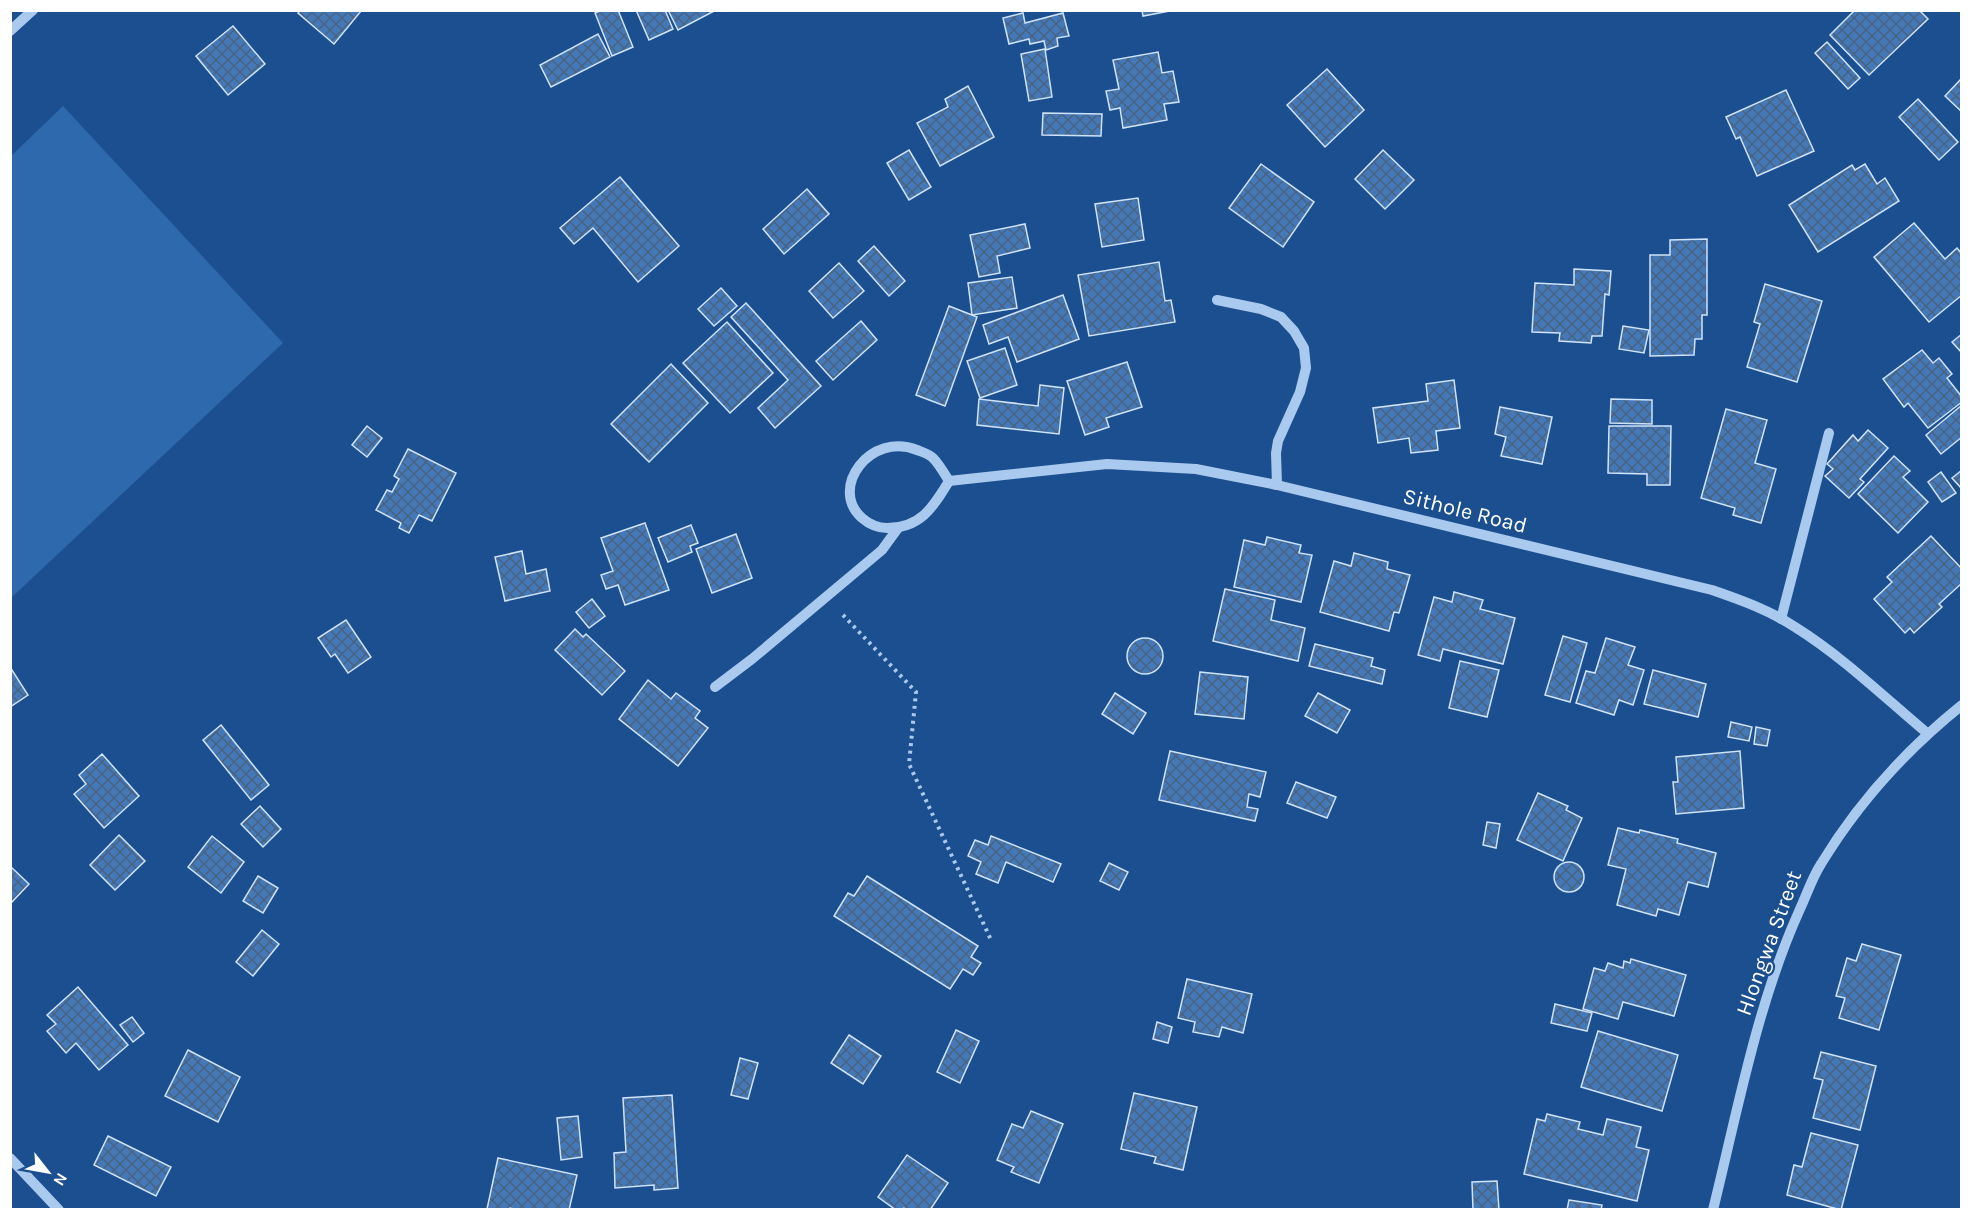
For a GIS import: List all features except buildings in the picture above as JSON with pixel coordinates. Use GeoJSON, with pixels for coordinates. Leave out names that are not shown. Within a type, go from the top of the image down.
{"type":"FeatureCollection","features":[{"type":"Feature","properties":{"kind":"street"},"geometry":{"type":"LineString","coordinates":[[10,31],[33,10]]}},
{"type":"Feature","properties":{"kind":"street"},"geometry":{"type":"LineString","coordinates":[[1217,300],[1261,309],[1281,317],[1294,331],[1304,348],[1306,368],[1300,392],[1278,441],[1277,485]]}},
{"type":"Feature","properties":{"kind":"street"},"geometry":{"type":"LineString","coordinates":[[1781,619],[1829,433]]}},
{"type":"Feature","properties":{"kind":"street"},"geometry":{"type":"LineString","coordinates":[[897,445],[914,448],[932,456],[949,481],[934,506],[916,522],[898,528],[882,528],[867,522],[855,512],[850,498],[854,475],[862,461],[885,446],[897,445]]}},
{"type":"Feature","properties":{"kind":"street","name":"Sithole Road"},"geometry":{"type":"LineString","coordinates":[[949,481],[1107,464],[1196,469],[1277,485],[1712,590],[1753,604],[1828,649],[1927,733]]}},
{"type":"Feature","properties":{"kind":"street"},"geometry":{"type":"LineString","coordinates":[[715,687],[752,659],[882,550],[898,528]]}},
{"type":"Feature","properties":{"kind":"street","name":"Hlongwa Street"},"geometry":{"type":"LineString","coordinates":[[1713,1209],[1764,1004],[1788,937],[1820,865],[1862,803],[1927,733],[1962,705]]}},
{"type":"Feature","properties":{"kind":"street"},"geometry":{"type":"LineString","coordinates":[[10,1158],[59,1209]]}},
{"type":"Feature","properties":{"kind":"path"},"geometry":{"type":"LineString","coordinates":[[826,597],[916,692],[909,764],[992,942]]}},
{"type":"Feature","properties":{"kind":"shaded area"},"geometry":{"type":"Polygon","coordinates":[[[63,106],[283,343],[11,598],[11,156],[63,106]]]}}]}
